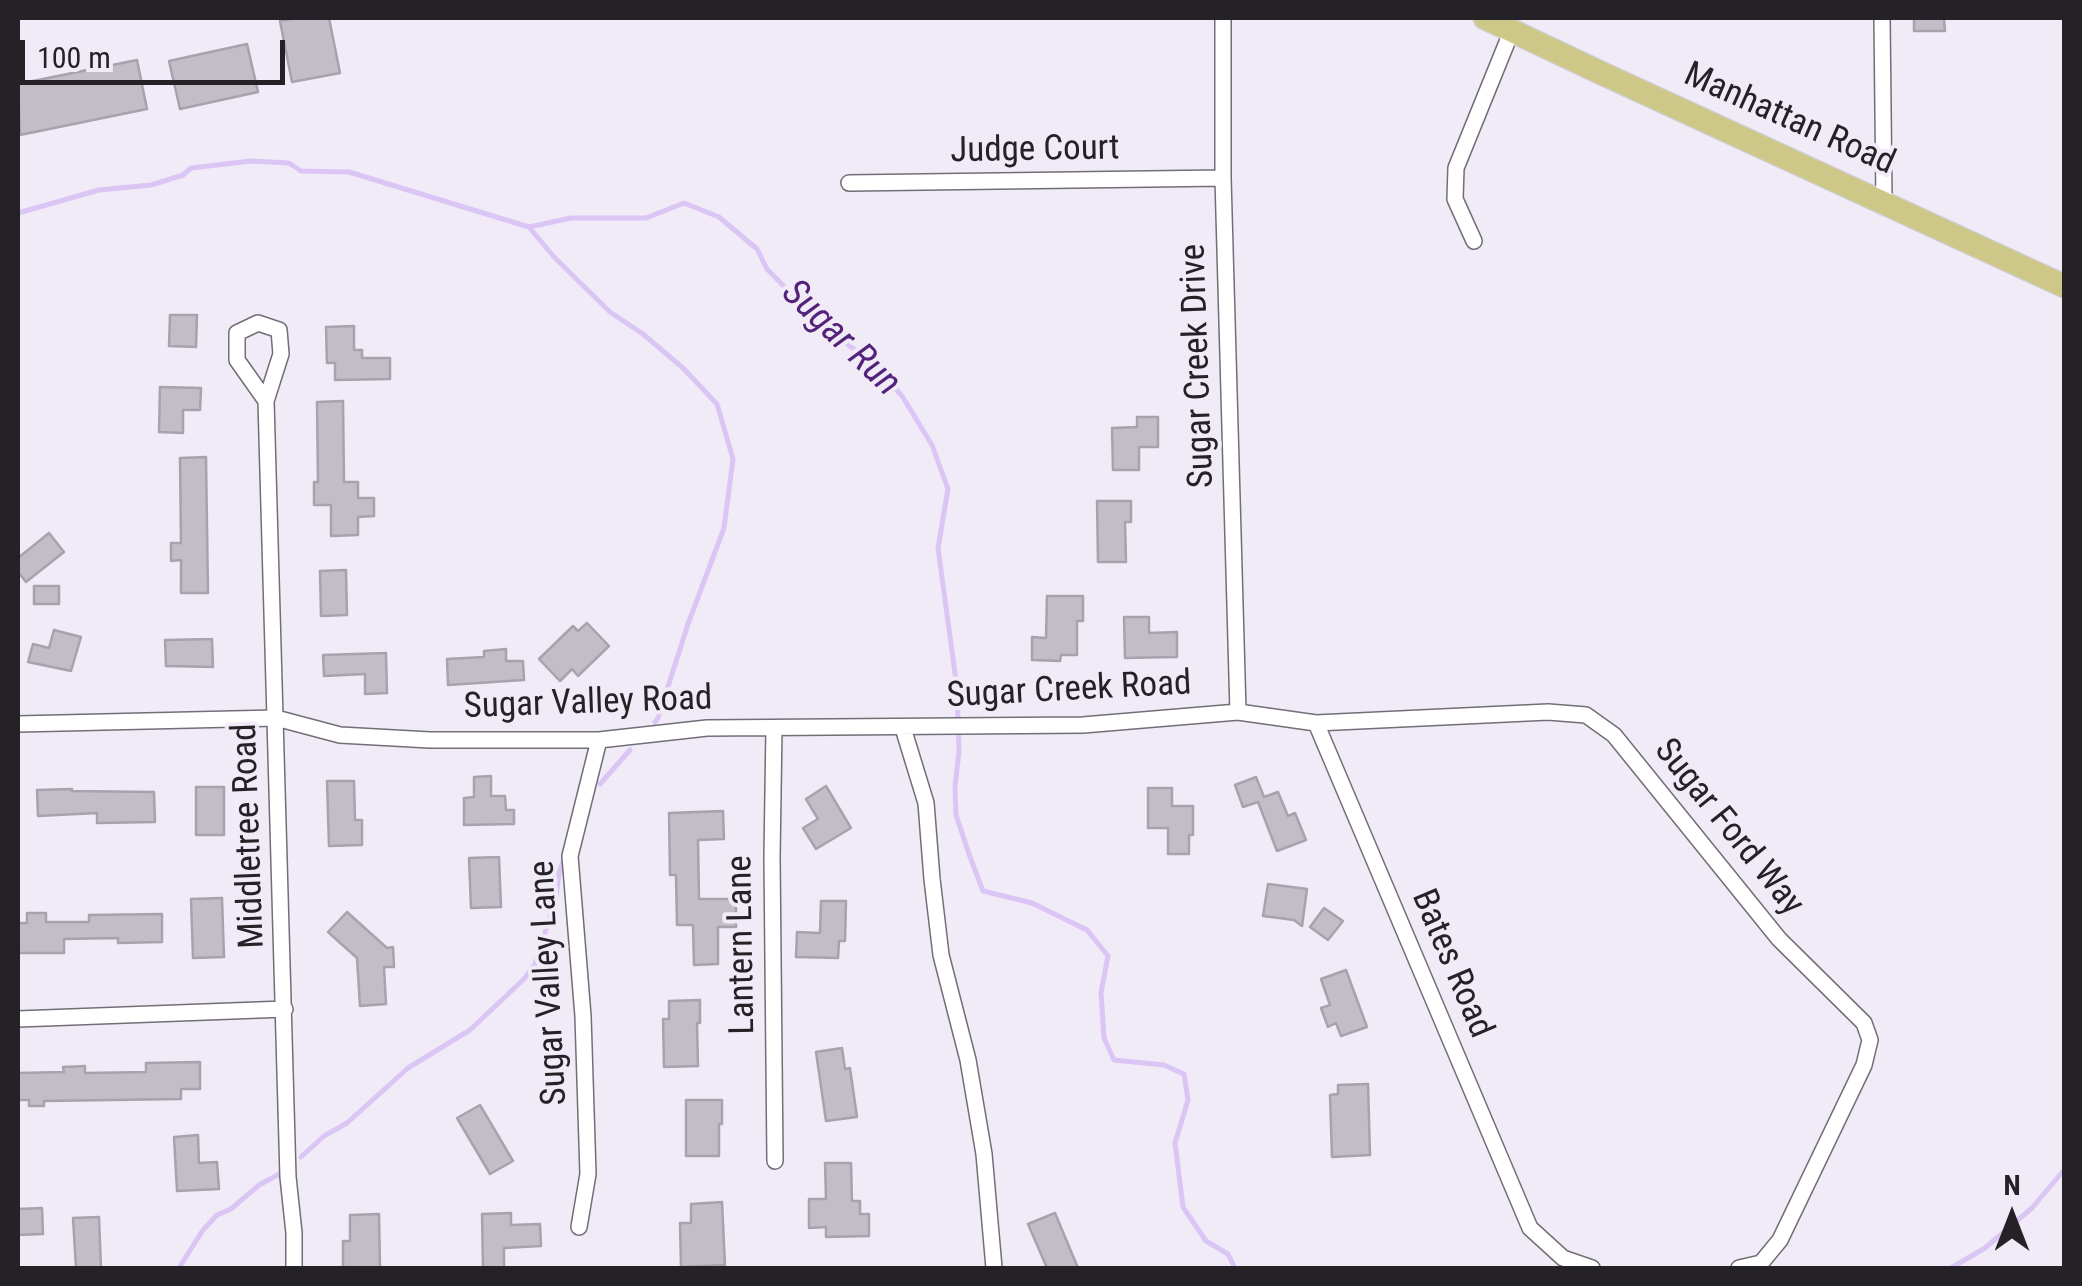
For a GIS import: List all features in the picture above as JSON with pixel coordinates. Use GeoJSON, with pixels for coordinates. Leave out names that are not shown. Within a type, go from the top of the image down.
{"type":"FeatureCollection","features":[{"type":"Feature","properties":{"kind":"main road","name":"Manhattan Road"},"geometry":{"type":"LineString","coordinates":[[1486,18],[2064,286]]}},
{"type":"Feature","properties":{"kind":"street","name":"Sugar Creek Drive"},"geometry":{"type":"LineString","coordinates":[[1223,18],[1223,178],[1238,712]]}},
{"type":"Feature","properties":{"kind":"street"},"geometry":{"type":"LineString","coordinates":[[1882,18],[1884,201]]}},
{"type":"Feature","properties":{"kind":"street"},"geometry":{"type":"LineString","coordinates":[[1474,241],[1455,199],[1456,168],[1512,30]]}},
{"type":"Feature","properties":{"kind":"street","name":"Judge Court"},"geometry":{"type":"LineString","coordinates":[[849,183],[1223,178]]}},
{"type":"Feature","properties":{"kind":"street","name":"Middletree Road"},"geometry":{"type":"LineString","coordinates":[[266,401],[237,360],[237,333],[258,323],[279,330],[281,354],[266,401],[288,1177],[294,1268]]}},
{"type":"Feature","properties":{"kind":"street","name":"Sugar Ford Way"},"geometry":{"type":"LineString","coordinates":[[1238,712],[1316,723],[1548,712],[1586,714],[1614,735],[1779,939],[1864,1024],[1870,1040],[1864,1065],[1780,1240],[1761,1263],[1738,1268]]}},
{"type":"Feature","properties":{"kind":"street","name":"Sugar Creek Road"},"geometry":{"type":"LineString","coordinates":[[904,728],[1083,726],[1238,712]]}},
{"type":"Feature","properties":{"kind":"street","name":"Sugar Valley Road"},"geometry":{"type":"LineString","coordinates":[[18,724],[276,718],[340,735],[430,740],[599,740],[707,728],[904,728]]}},
{"type":"Feature","properties":{"kind":"street","name":"Bates Road"},"geometry":{"type":"LineString","coordinates":[[1316,723],[1530,1228],[1563,1258],[1592,1268]]}},
{"type":"Feature","properties":{"kind":"street","name":"Lantern Lane"},"geometry":{"type":"LineString","coordinates":[[774,728],[776,1161]]}},
{"type":"Feature","properties":{"kind":"street"},"geometry":{"type":"LineString","coordinates":[[904,728],[926,803],[941,955],[968,1060],[984,1154],[994,1268]]}},
{"type":"Feature","properties":{"kind":"street","name":"Sugar Valley Lane"},"geometry":{"type":"LineString","coordinates":[[579,1227],[588,1174],[583,1016],[570,856],[599,740]]}},
{"type":"Feature","properties":{"kind":"street"},"geometry":{"type":"LineString","coordinates":[[18,1019],[285,1009]]}},
{"type":"Feature","properties":{"kind":"building"},"geometry":{"type":"Polygon","coordinates":[[[329,18],[340,73],[292,82],[280,21],[329,18]]]}},
{"type":"Feature","properties":{"kind":"building"},"geometry":{"type":"Polygon","coordinates":[[[1914,18],[1944,18],[1945,31],[1914,31],[1914,18]]]}},
{"type":"Feature","properties":{"kind":"building"},"geometry":{"type":"Polygon","coordinates":[[[247,44],[258,92],[180,109],[169,61],[247,44]]]}},
{"type":"Feature","properties":{"kind":"building"},"geometry":{"type":"Polygon","coordinates":[[[137,60],[147,109],[20,135],[18,84],[137,60]]]}},
{"type":"Feature","properties":{"kind":"building"},"geometry":{"type":"Polygon","coordinates":[[[170,315],[197,315],[196,347],[169,346],[170,315]]]}},
{"type":"Feature","properties":{"kind":"building"},"geometry":{"type":"Polygon","coordinates":[[[354,326],[354,350],[362,350],[362,358],[390,358],[390,379],[335,380],[335,363],[327,363],[326,327],[354,326]]]}},
{"type":"Feature","properties":{"kind":"building"},"geometry":{"type":"Polygon","coordinates":[[[160,387],[201,388],[200,410],[183,410],[183,433],[159,432],[160,387]]]}},
{"type":"Feature","properties":{"kind":"building"},"geometry":{"type":"Polygon","coordinates":[[[343,401],[344,482],[358,482],[358,498],[374,498],[374,516],[358,517],[358,535],[331,536],[331,505],[314,505],[314,482],[318,482],[317,402],[343,401]]]}},
{"type":"Feature","properties":{"kind":"building"},"geometry":{"type":"Polygon","coordinates":[[[1137,417],[1158,417],[1158,447],[1139,447],[1139,470],[1113,470],[1112,428],[1137,427],[1137,417]]]}},
{"type":"Feature","properties":{"kind":"building"},"geometry":{"type":"Polygon","coordinates":[[[206,457],[208,593],[181,593],[181,560],[171,561],[171,543],[181,543],[180,458],[206,457]]]}},
{"type":"Feature","properties":{"kind":"building"},"geometry":{"type":"Polygon","coordinates":[[[1097,501],[1131,501],[1131,522],[1125,522],[1126,562],[1098,562],[1097,501]]]}},
{"type":"Feature","properties":{"kind":"building"},"geometry":{"type":"Polygon","coordinates":[[[49,533],[64,552],[26,582],[18,572],[18,558],[49,533]]]}},
{"type":"Feature","properties":{"kind":"building"},"geometry":{"type":"Polygon","coordinates":[[[346,570],[347,615],[321,616],[320,571],[346,570]]]}},
{"type":"Feature","properties":{"kind":"building"},"geometry":{"type":"Polygon","coordinates":[[[34,586],[59,586],[59,604],[34,604],[34,586]]]}},
{"type":"Feature","properties":{"kind":"building"},"geometry":{"type":"Polygon","coordinates":[[[1047,596],[1083,596],[1083,621],[1077,621],[1077,655],[1061,655],[1060,661],[1032,660],[1032,637],[1046,638],[1047,596]]]}},
{"type":"Feature","properties":{"kind":"building"},"geometry":{"type":"Polygon","coordinates":[[[1124,617],[1149,617],[1149,633],[1177,632],[1177,657],[1125,658],[1124,617]]]}},
{"type":"Feature","properties":{"kind":"building"},"geometry":{"type":"Polygon","coordinates":[[[587,623],[609,646],[578,676],[572,669],[560,681],[539,659],[573,626],[578,631],[587,623]]]}},
{"type":"Feature","properties":{"kind":"building"},"geometry":{"type":"Polygon","coordinates":[[[54,630],[81,637],[71,671],[28,662],[33,644],[49,648],[54,630]]]}},
{"type":"Feature","properties":{"kind":"building"},"geometry":{"type":"Polygon","coordinates":[[[212,639],[213,667],[166,666],[165,640],[212,639]]]}},
{"type":"Feature","properties":{"kind":"building"},"geometry":{"type":"Polygon","coordinates":[[[506,649],[506,661],[523,661],[524,680],[448,685],[447,659],[484,657],[484,651],[506,649]]]}},
{"type":"Feature","properties":{"kind":"building"},"geometry":{"type":"Polygon","coordinates":[[[386,653],[387,693],[365,694],[365,674],[324,676],[323,655],[386,653]]]}},
{"type":"Feature","properties":{"kind":"building"},"geometry":{"type":"Polygon","coordinates":[[[491,776],[491,796],[505,796],[506,810],[514,810],[514,824],[464,825],[464,798],[474,797],[474,777],[491,776]]]}},
{"type":"Feature","properties":{"kind":"building"},"geometry":{"type":"Polygon","coordinates":[[[1256,777],[1264,797],[1278,792],[1288,816],[1295,813],[1306,840],[1277,851],[1258,802],[1243,807],[1235,785],[1256,777]]]}},
{"type":"Feature","properties":{"kind":"building"},"geometry":{"type":"Polygon","coordinates":[[[327,781],[354,781],[355,820],[362,820],[362,845],[329,846],[327,781]]]}},
{"type":"Feature","properties":{"kind":"building"},"geometry":{"type":"Polygon","coordinates":[[[826,786],[851,828],[816,849],[803,828],[818,819],[806,799],[826,786]]]}},
{"type":"Feature","properties":{"kind":"building"},"geometry":{"type":"Polygon","coordinates":[[[196,787],[224,787],[224,835],[196,835],[196,787]]]}},
{"type":"Feature","properties":{"kind":"building"},"geometry":{"type":"Polygon","coordinates":[[[1148,788],[1172,788],[1172,806],[1193,806],[1189,854],[1168,854],[1168,828],[1148,828],[1148,788]]]}},
{"type":"Feature","properties":{"kind":"building"},"geometry":{"type":"Polygon","coordinates":[[[37,790],[154,792],[155,822],[97,823],[97,813],[38,816],[37,790]]]}},
{"type":"Feature","properties":{"kind":"building"},"geometry":{"type":"Polygon","coordinates":[[[723,811],[724,839],[698,840],[699,899],[736,899],[736,927],[718,927],[718,964],[694,965],[693,925],[677,925],[676,875],[670,875],[669,813],[723,811]]]}},
{"type":"Feature","properties":{"kind":"building"},"geometry":{"type":"Polygon","coordinates":[[[499,857],[501,907],[471,908],[469,858],[499,857]]]}},
{"type":"Feature","properties":{"kind":"building"},"geometry":{"type":"Polygon","coordinates":[[[1268,884],[1307,889],[1302,926],[1294,920],[1263,916],[1268,884]]]}},
{"type":"Feature","properties":{"kind":"building"},"geometry":{"type":"Polygon","coordinates":[[[222,898],[224,957],[193,958],[191,899],[222,898]]]}},
{"type":"Feature","properties":{"kind":"building"},"geometry":{"type":"Polygon","coordinates":[[[821,901],[846,901],[845,941],[839,941],[838,958],[796,957],[797,932],[820,933],[821,901]]]}},
{"type":"Feature","properties":{"kind":"building"},"geometry":{"type":"Polygon","coordinates":[[[1324,908],[1343,921],[1328,940],[1310,927],[1324,908]]]}},
{"type":"Feature","properties":{"kind":"building"},"geometry":{"type":"Polygon","coordinates":[[[347,912],[387,948],[393,947],[394,967],[384,967],[386,1004],[360,1006],[357,958],[328,932],[347,912]]]}},
{"type":"Feature","properties":{"kind":"building"},"geometry":{"type":"Polygon","coordinates":[[[27,913],[46,913],[46,922],[89,922],[89,915],[162,914],[162,942],[64,939],[64,953],[18,953],[18,923],[27,923],[27,913]]]}},
{"type":"Feature","properties":{"kind":"building"},"geometry":{"type":"Polygon","coordinates":[[[1346,970],[1367,1027],[1341,1036],[1336,1023],[1328,1027],[1321,1008],[1330,1005],[1321,979],[1346,970]]]}},
{"type":"Feature","properties":{"kind":"building"},"geometry":{"type":"Polygon","coordinates":[[[700,1000],[698,1066],[664,1067],[663,1019],[669,1019],[669,1001],[700,1000]]]}},
{"type":"Feature","properties":{"kind":"building"},"geometry":{"type":"Polygon","coordinates":[[[842,1048],[845,1069],[850,1068],[857,1117],[826,1121],[816,1052],[842,1048]]]}},
{"type":"Feature","properties":{"kind":"building"},"geometry":{"type":"Polygon","coordinates":[[[200,1062],[200,1089],[181,1089],[181,1099],[44,1101],[44,1106],[29,1106],[29,1100],[18,1100],[18,1073],[64,1072],[63,1067],[85,1066],[85,1073],[146,1072],[146,1063],[200,1062]]]}},
{"type":"Feature","properties":{"kind":"building"},"geometry":{"type":"Polygon","coordinates":[[[1368,1084],[1370,1155],[1332,1157],[1330,1095],[1338,1094],[1338,1085],[1368,1084]]]}},
{"type":"Feature","properties":{"kind":"building"},"geometry":{"type":"Polygon","coordinates":[[[686,1100],[722,1100],[719,1156],[686,1156],[686,1100]]]}},
{"type":"Feature","properties":{"kind":"building"},"geometry":{"type":"Polygon","coordinates":[[[480,1105],[513,1161],[490,1174],[457,1118],[480,1105]]]}},
{"type":"Feature","properties":{"kind":"building"},"geometry":{"type":"Polygon","coordinates":[[[198,1135],[199,1163],[217,1162],[219,1189],[177,1191],[174,1137],[198,1135]]]}},
{"type":"Feature","properties":{"kind":"building"},"geometry":{"type":"Polygon","coordinates":[[[825,1163],[851,1163],[852,1201],[860,1201],[860,1214],[869,1214],[869,1236],[826,1237],[826,1227],[809,1228],[809,1199],[826,1199],[825,1163]]]}},
{"type":"Feature","properties":{"kind":"building"},"geometry":{"type":"Polygon","coordinates":[[[722,1202],[725,1265],[681,1267],[680,1223],[691,1223],[691,1204],[722,1202]]]}},
{"type":"Feature","properties":{"kind":"building"},"geometry":{"type":"Polygon","coordinates":[[[42,1208],[43,1234],[18,1235],[18,1209],[42,1208]]]}},
{"type":"Feature","properties":{"kind":"building"},"geometry":{"type":"Polygon","coordinates":[[[511,1213],[511,1225],[540,1224],[541,1246],[504,1248],[504,1268],[483,1268],[482,1214],[511,1213]]]}},
{"type":"Feature","properties":{"kind":"building"},"geometry":{"type":"Polygon","coordinates":[[[1055,1213],[1078,1268],[1047,1268],[1028,1224],[1055,1213]]]}},
{"type":"Feature","properties":{"kind":"building"},"geometry":{"type":"Polygon","coordinates":[[[379,1214],[380,1268],[343,1268],[343,1241],[350,1241],[350,1215],[379,1214]]]}},
{"type":"Feature","properties":{"kind":"building"},"geometry":{"type":"Polygon","coordinates":[[[99,1217],[101,1268],[76,1268],[73,1218],[99,1217]]]}},
{"type":"Feature","properties":{"kind":"waterway","name":"Sugar Run"},"geometry":{"type":"LineString","coordinates":[[18,213],[99,190],[151,185],[183,175],[191,168],[251,161],[289,163],[301,171],[349,172],[529,227],[571,218],[646,218],[684,203],[719,217],[757,249],[767,269],[821,324],[876,366],[902,396],[932,445],[948,489],[938,548],[957,688],[956,815],[969,854],[983,891],[1032,903],[1087,930],[1108,956],[1101,993],[1104,1038],[1114,1060],[1164,1065],[1184,1074],[1188,1100],[1175,1143],[1183,1207],[1206,1241],[1228,1254],[1235,1268]]}},
{"type":"Feature","properties":{"kind":"waterway"},"geometry":{"type":"LineString","coordinates":[[529,227],[610,312],[683,368],[717,404],[733,459],[724,528],[655,722]]}},
{"type":"Feature","properties":{"kind":"waterway"},"geometry":{"type":"LineString","coordinates":[[600,784],[630,750]]}},
{"type":"Feature","properties":{"kind":"waterway"},"geometry":{"type":"LineString","coordinates":[[301,1157],[324,1136],[347,1123],[408,1068],[470,1030],[525,978],[535,964],[565,856]]}},
{"type":"Feature","properties":{"kind":"waterway","name":"Sugar Run"},"geometry":{"type":"LineString","coordinates":[[1951,1268],[1985,1248],[2032,1208],[2064,1170]]}},
{"type":"Feature","properties":{"kind":"waterway"},"geometry":{"type":"LineString","coordinates":[[179,1268],[217,1215],[285,1171]]}}]}
